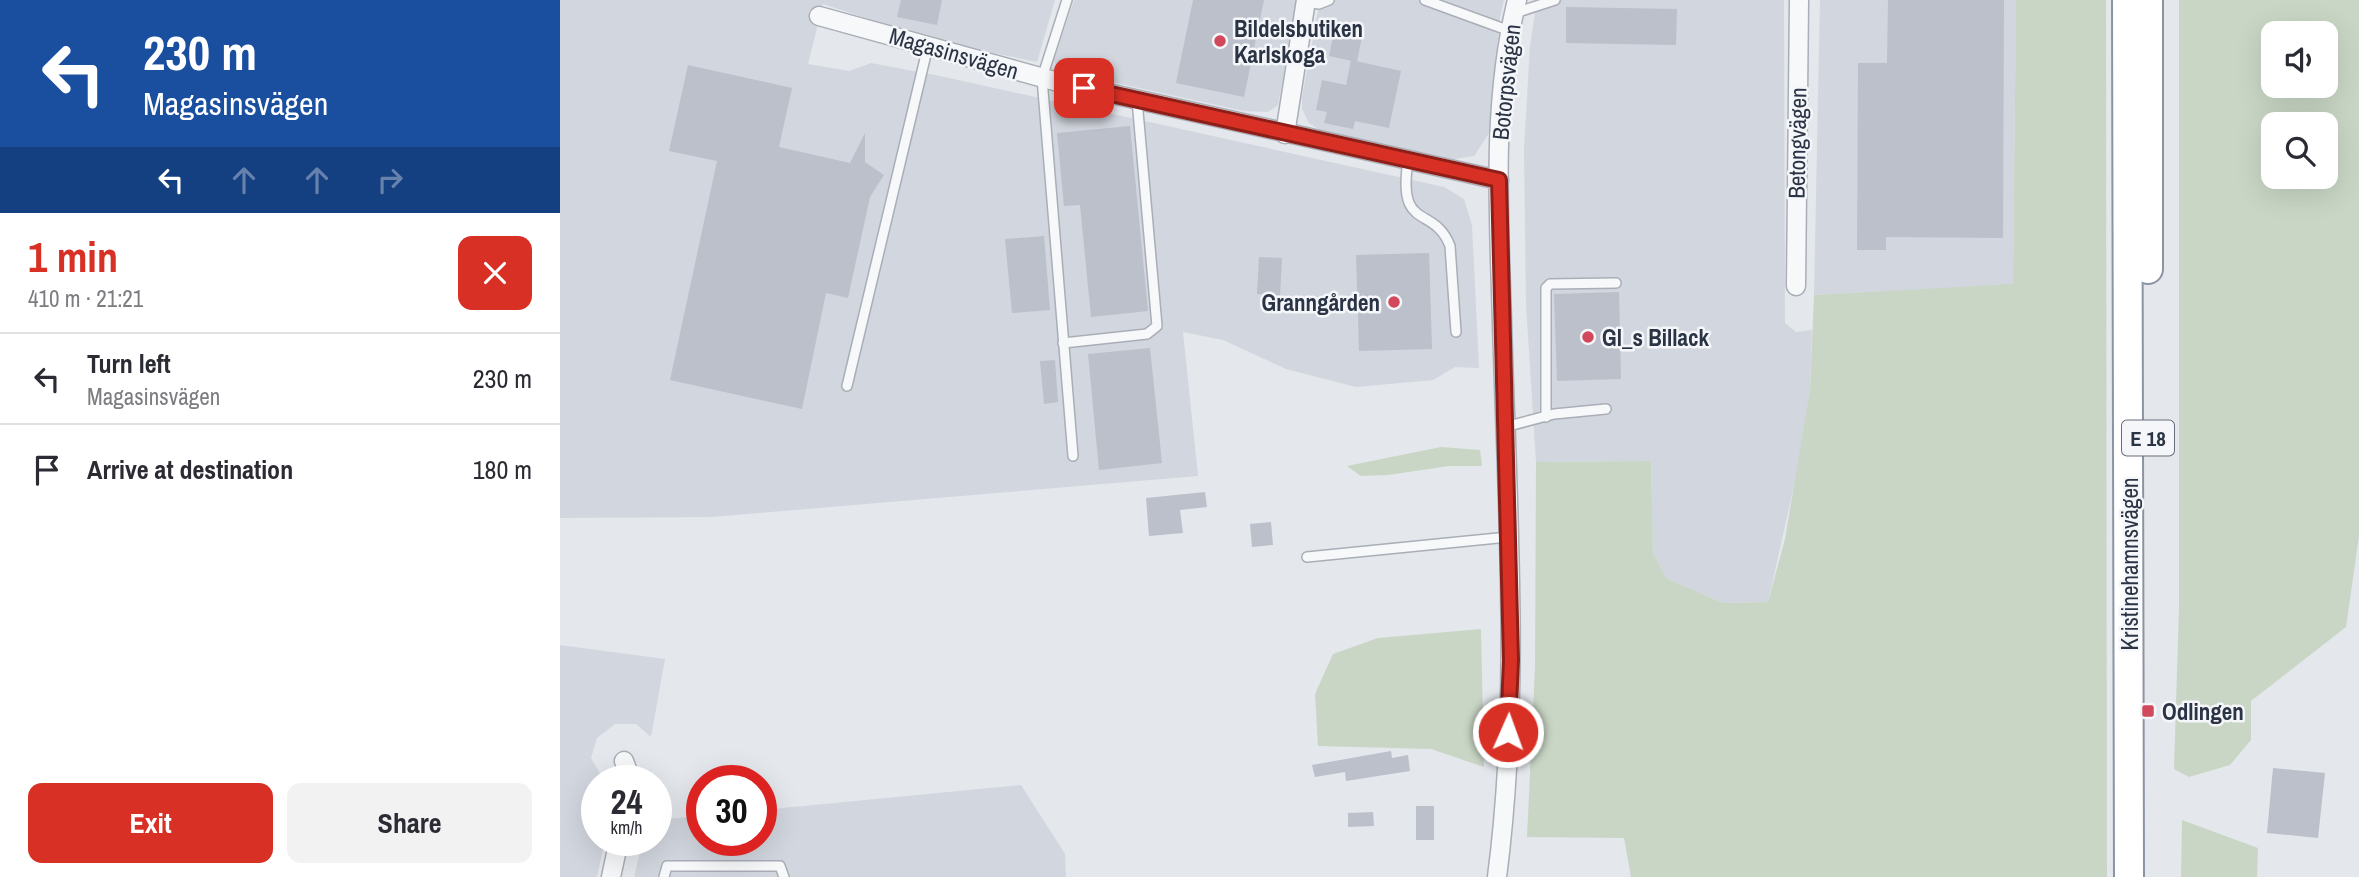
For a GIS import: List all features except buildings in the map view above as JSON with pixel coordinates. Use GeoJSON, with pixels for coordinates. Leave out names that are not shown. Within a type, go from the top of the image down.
{"type":"FeatureCollection","features":[{"type":"Feature","properties":{"kind":"highway","name":"Kristinehamnsvägen"},"geometry":{"type":"LineString","coordinates":[[2127,0],[2129,877]]}},
{"type":"Feature","properties":{"kind":"highway","name":"Kristinehamnsvägen"},"geometry":{"type":"LineString","coordinates":[[2148,0],[2148,877]]}},
{"type":"Feature","properties":{"kind":"street","name":"Betongvägen"},"geometry":{"type":"LineString","coordinates":[[1796,286],[1799,0]]}},
{"type":"Feature","properties":{"kind":"street"},"geometry":{"type":"LineString","coordinates":[[1284,134],[1306,1]]}},
{"type":"Feature","properties":{"kind":"street","name":"Botorpsvägen"},"geometry":{"type":"LineString","coordinates":[[1497,877],[1503,827],[1511,660],[1499,112],[1514,15]]}},
{"type":"Feature","properties":{"kind":"street","name":"Magasinsvägen"},"geometry":{"type":"LineString","coordinates":[[819,16],[1042,78],[1499,180]]}},
{"type":"Feature","properties":{"kind":"street"},"geometry":{"type":"LineString","coordinates":[[624,761],[625,765]]}},
{"type":"Feature","properties":{"kind":"street"},"geometry":{"type":"LineString","coordinates":[[611,877],[616,856]]}},
{"type":"Feature","properties":{"kind":"lane"},"geometry":{"type":"LineString","coordinates":[[1067,0],[1042,78],[1073,456]]}},
{"type":"Feature","properties":{"kind":"lane"},"geometry":{"type":"LineString","coordinates":[[1306,1],[1319,4],[1329,0]]}},
{"type":"Feature","properties":{"kind":"lane"},"geometry":{"type":"LineString","coordinates":[[1425,0],[1514,15],[1555,0]]}},
{"type":"Feature","properties":{"kind":"lane"},"geometry":{"type":"LineString","coordinates":[[847,386],[928,46]]}},
{"type":"Feature","properties":{"kind":"lane"},"geometry":{"type":"LineString","coordinates":[[1063,343],[1147,334],[1157,326],[1137,100]]}},
{"type":"Feature","properties":{"kind":"lane"},"geometry":{"type":"LineString","coordinates":[[1408,161],[1404,190],[1408,202],[1419,216],[1446,234],[1450,246],[1456,332]]}},
{"type":"Feature","properties":{"kind":"lane"},"geometry":{"type":"LineString","coordinates":[[1546,417],[1546,288],[1550,284],[1616,283]]}},
{"type":"Feature","properties":{"kind":"lane"},"geometry":{"type":"LineString","coordinates":[[1504,427],[1546,417],[1606,409]]}},
{"type":"Feature","properties":{"kind":"lane"},"geometry":{"type":"LineString","coordinates":[[1307,558],[1507,537]]}},
{"type":"Feature","properties":{"kind":"lane"},"geometry":{"type":"LineString","coordinates":[[664,877],[667,866],[780,866],[784,877]]}},
{"type":"Feature","properties":{"kind":"shaded area"},"geometry":{"type":"Polygon","coordinates":[[[560,0],[1055,0],[1037,62],[939,42],[823,4],[808,64],[849,71],[871,63],[940,76],[1444,187],[1464,199],[1472,225],[1479,368],[1455,367],[1433,380],[1356,387],[1286,369],[1223,340],[1183,332],[1198,476],[711,517],[560,518],[560,0]]]}},
{"type":"Feature","properties":{"kind":"shaded area"},"geometry":{"type":"Polygon","coordinates":[[[1074,0],[1298,0],[1278,105],[1268,112],[1244,111],[1057,70],[1054,60],[1074,0]]]}},
{"type":"Feature","properties":{"kind":"shaded area"},"geometry":{"type":"Polygon","coordinates":[[[1320,0],[1504,0],[1489,133],[1474,156],[1454,159],[1320,130],[1309,123],[1302,109],[1302,97],[1320,0]]]}},
{"type":"Feature","properties":{"kind":"shaded area"},"geometry":{"type":"Polygon","coordinates":[[[1537,0],[1784,0],[1785,323],[1796,332],[1812,330],[1810,390],[1799,463],[1768,602],[1723,603],[1666,578],[1653,553],[1651,461],[1536,462],[1526,304],[1524,149],[1530,46],[1537,0]]]}},
{"type":"Feature","properties":{"kind":"shaded area"},"geometry":{"type":"Polygon","coordinates":[[[1820,0],[2016,0],[2013,285],[1814,295],[1820,0]]]}},
{"type":"Feature","properties":{"kind":"shaded area"},"geometry":{"type":"Polygon","coordinates":[[[560,645],[665,659],[651,737],[636,724],[615,724],[597,738],[591,758],[595,765],[581,765],[581,856],[602,856],[597,877],[560,877],[560,645]]]}},
{"type":"Feature","properties":{"kind":"shaded area"},"geometry":{"type":"Polygon","coordinates":[[[1021,785],[1065,854],[1066,877],[634,877],[639,856],[672,856],[672,819],[686,817],[686,856],[777,856],[777,808],[1021,785]]]}},
{"type":"Feature","properties":{"kind":"green space"},"geometry":{"type":"Polygon","coordinates":[[[2016,0],[2106,0],[2107,877],[1631,877],[1624,838],[1527,837],[1535,667],[1536,462],[1651,461],[1653,553],[1666,578],[1723,603],[1768,602],[1785,539],[1810,390],[1814,295],[2013,284],[2016,0]]]}},
{"type":"Feature","properties":{"kind":"green space"},"geometry":{"type":"Polygon","coordinates":[[[2179,0],[2359,0],[2359,536],[2346,627],[2251,701],[2251,740],[2230,765],[2189,777],[2174,769],[2179,607],[2179,0]]]}},
{"type":"Feature","properties":{"kind":"green space"},"geometry":{"type":"Polygon","coordinates":[[[1441,447],[1480,450],[1482,466],[1449,466],[1361,476],[1347,466],[1441,447]]]}},
{"type":"Feature","properties":{"kind":"green space"},"geometry":{"type":"Polygon","coordinates":[[[1481,629],[1484,767],[1431,749],[1318,746],[1315,694],[1333,654],[1378,638],[1481,629]]]}},
{"type":"Feature","properties":{"kind":"green space"},"geometry":{"type":"Polygon","coordinates":[[[2182,820],[2258,848],[2257,877],[2181,877],[2182,820]]]}},
{"type":"Feature","properties":{"kind":"place","name":"Bildelsbutiken Karlskoga"},"geometry":{"type":"Point","coordinates":[1220,41]}},
{"type":"Feature","properties":{"kind":"place","name":"Granngården"},"geometry":{"type":"Point","coordinates":[1394,302]}},
{"type":"Feature","properties":{"kind":"place","name":"Gl_s Billack"},"geometry":{"type":"Point","coordinates":[1588,337]}},
{"type":"Feature","properties":{"kind":"place","name":"Odlingen"},"geometry":{"type":"Point","coordinates":[2148,711]}},
{"type":"Feature","properties":{"kind":"route"},"geometry":{"type":"LineString","coordinates":[[1084,88],[1499,180],[1511,660],[1508,732]]}}]}
